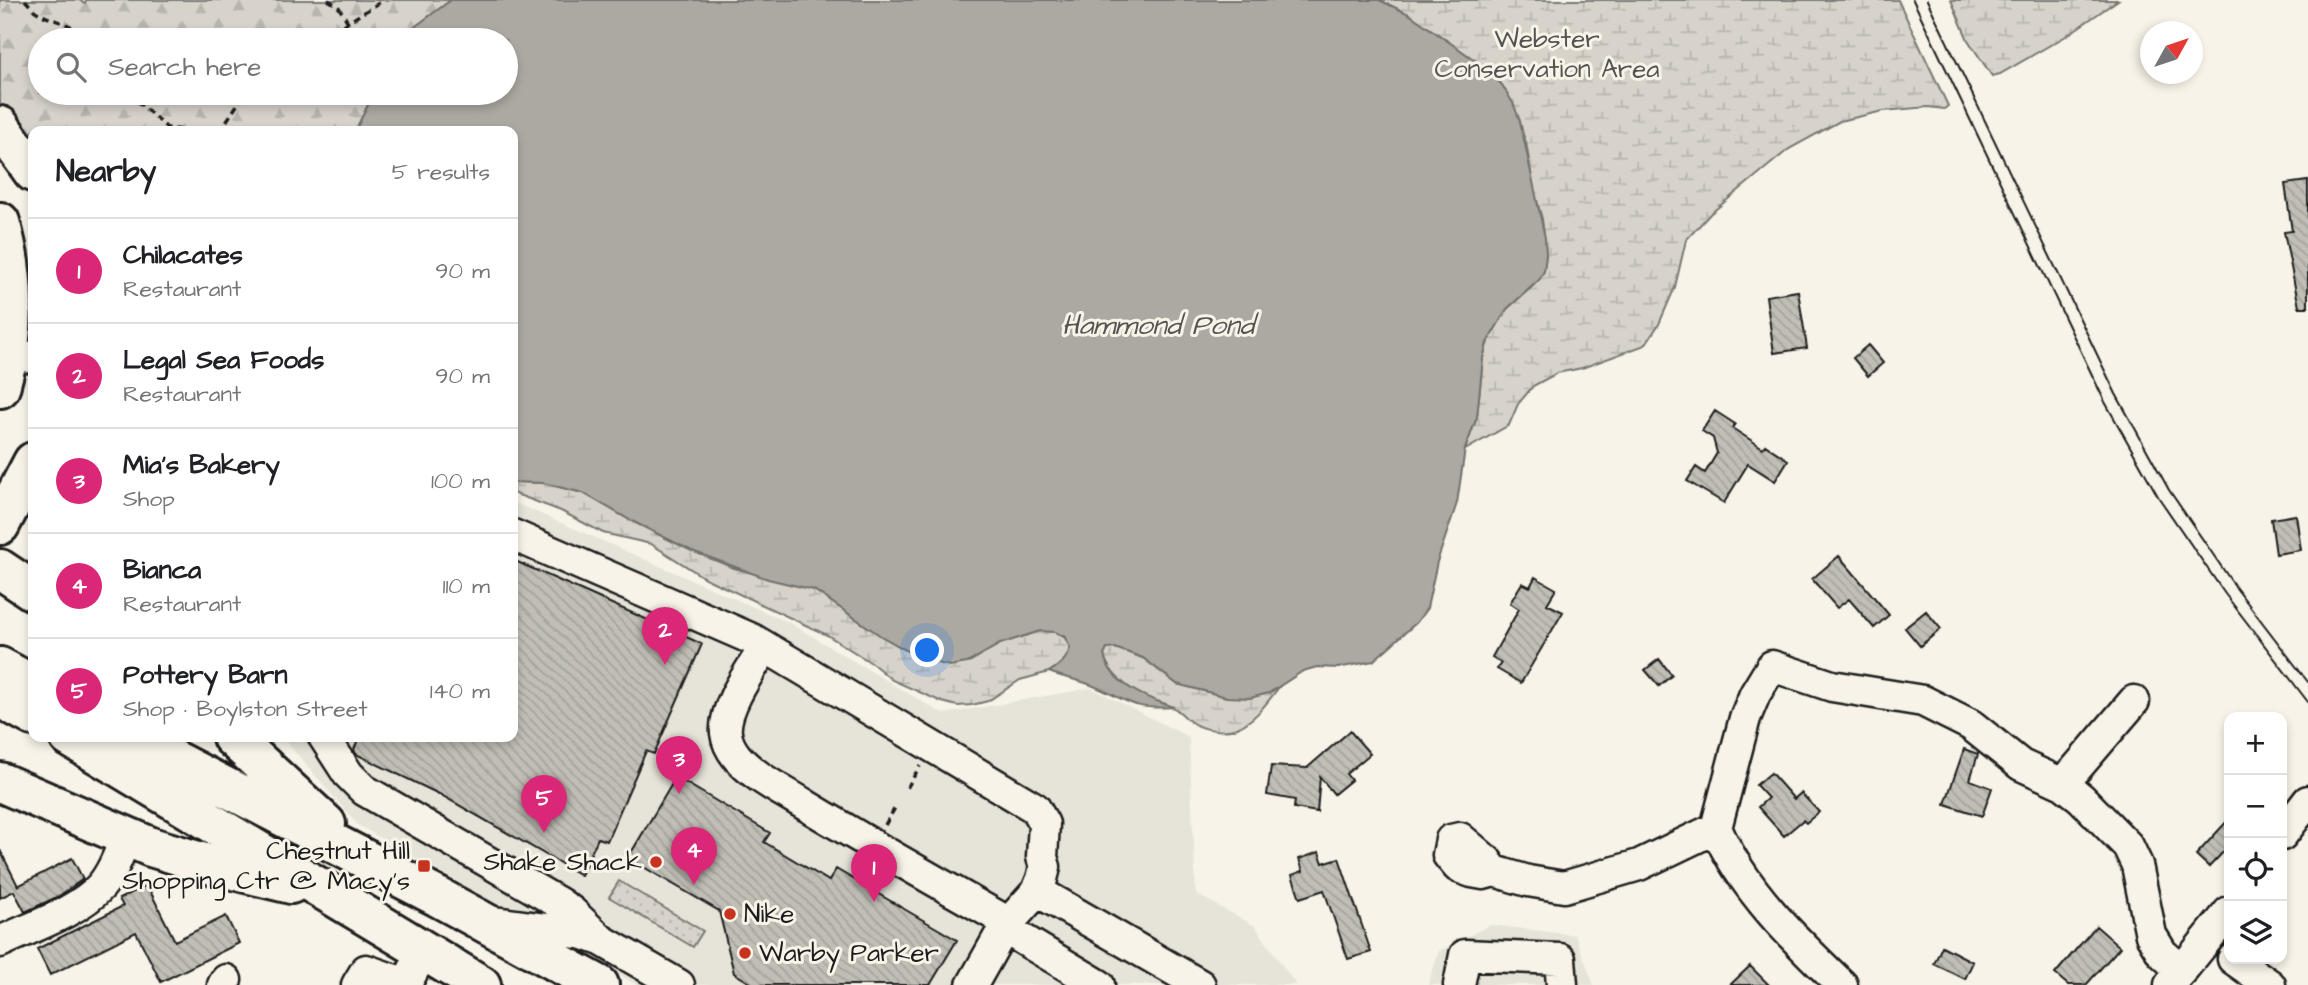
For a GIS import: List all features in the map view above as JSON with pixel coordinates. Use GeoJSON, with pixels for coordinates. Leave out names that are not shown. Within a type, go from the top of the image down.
{"type":"FeatureCollection","features":[{"type":"Feature","properties":{"kind":"main road"},"geometry":{"type":"LineString","coordinates":[[0,126],[28,165]]}},
{"type":"Feature","properties":{"kind":"main road"},"geometry":{"type":"LineString","coordinates":[[0,222],[8,251],[11,280],[14,366]]}},
{"type":"Feature","properties":{"kind":"main road"},"geometry":{"type":"LineString","coordinates":[[0,525],[28,481]]}},
{"type":"Feature","properties":{"kind":"main road"},"geometry":{"type":"LineString","coordinates":[[0,569],[28,588]]}},
{"type":"Feature","properties":{"kind":"main road"},"geometry":{"type":"LineString","coordinates":[[0,667],[28,682]]}},
{"type":"Feature","properties":{"kind":"main road"},"geometry":{"type":"LineString","coordinates":[[0,698],[28,713]]}},
{"type":"Feature","properties":{"kind":"main road"},"geometry":{"type":"LineString","coordinates":[[77,742],[324,892],[412,974],[481,985]]}},
{"type":"Feature","properties":{"kind":"main road"},"geometry":{"type":"LineString","coordinates":[[139,742],[363,858],[599,985]]}},
{"type":"Feature","properties":{"kind":"main road"},"geometry":{"type":"LineString","coordinates":[[237,742],[363,858]]}},
{"type":"Feature","properties":{"kind":"main road"},"geometry":{"type":"LineString","coordinates":[[0,782],[126,837],[201,862],[324,892]]}},
{"type":"Feature","properties":{"kind":"street"},"geometry":{"type":"LineString","coordinates":[[518,537],[722,625],[765,647],[1035,808],[1044,824],[1045,833],[1042,857],[1045,866],[1037,891],[1004,928],[972,985]]}},
{"type":"Feature","properties":{"kind":"street"},"geometry":{"type":"LineString","coordinates":[[765,647],[726,720],[726,734],[737,758],[757,775],[872,846],[998,916],[1004,928],[1099,985]]}},
{"type":"Feature","properties":{"kind":"street"},"geometry":{"type":"LineString","coordinates":[[1842,985],[1768,909],[1732,858],[1716,828],[1745,718],[1759,686],[1772,666],[1832,686],[1923,701],[1971,725],[2021,765],[2063,784],[2081,798],[2128,846],[2137,865],[2151,934],[2176,978],[2224,951]]}},
{"type":"Feature","properties":{"kind":"street"},"geometry":{"type":"LineString","coordinates":[[2063,784],[2134,701]]}},
{"type":"Feature","properties":{"kind":"street"},"geometry":{"type":"LineString","coordinates":[[327,742],[348,774],[364,790],[559,903],[601,940],[679,985]]}},
{"type":"Feature","properties":{"kind":"street"},"geometry":{"type":"LineString","coordinates":[[2287,828],[2308,801]]}},
{"type":"Feature","properties":{"kind":"street"},"geometry":{"type":"LineString","coordinates":[[1494,871],[1528,881],[1564,887],[1639,865],[1716,828]]}},
{"type":"Feature","properties":{"kind":"street"},"geometry":{"type":"LineString","coordinates":[[0,942],[78,905],[91,896],[111,871],[126,837]]}},
{"type":"Feature","properties":{"kind":"street"},"geometry":{"type":"LineString","coordinates":[[1037,891],[1200,985]]}},
{"type":"Feature","properties":{"kind":"street"},"geometry":{"type":"LineString","coordinates":[[475,918],[505,925],[570,931],[601,940]]}},
{"type":"Feature","properties":{"kind":"street"},"geometry":{"type":"LineString","coordinates":[[1459,985],[1465,955],[1560,959],[1562,985]]}},
{"type":"Feature","properties":{"kind":"street"},"geometry":{"type":"LineString","coordinates":[[2242,964],[2270,985]]}},
{"type":"Feature","properties":{"kind":"street"},"geometry":{"type":"LineString","coordinates":[[357,985],[366,970],[412,974]]}},
{"type":"Feature","properties":{"kind":"path"},"geometry":{"type":"LineString","coordinates":[[25,0],[37,12],[75,28]]}},
{"type":"Feature","properties":{"kind":"path"},"geometry":{"type":"LineString","coordinates":[[328,0],[338,6],[348,22]]}},
{"type":"Feature","properties":{"kind":"path"},"geometry":{"type":"LineString","coordinates":[[340,28],[384,0]]}},
{"type":"Feature","properties":{"kind":"path"},"geometry":{"type":"LineString","coordinates":[[141,105],[165,126]]}},
{"type":"Feature","properties":{"kind":"path"},"geometry":{"type":"LineString","coordinates":[[223,126],[237,105]]}},
{"type":"Feature","properties":{"kind":"path"},"geometry":{"type":"LineString","coordinates":[[907,788],[926,756]]}},
{"type":"Feature","properties":{"kind":"path"},"geometry":{"type":"LineString","coordinates":[[884,826],[896,806]]}},
{"type":"Feature","properties":{"kind":"shaded area"},"geometry":{"type":"Polygon","coordinates":[[[518,504],[788,622],[943,714],[1091,688],[1189,737],[1196,894],[1255,926],[1296,985],[637,985],[358,825],[286,742],[518,742],[518,504]]]}},
{"type":"Feature","properties":{"kind":"shaded area"},"geometry":{"type":"Polygon","coordinates":[[[1490,925],[1575,935],[1594,985],[1428,985],[1439,951],[1490,925]]]}},
{"type":"Feature","properties":{"kind":"green space"},"geometry":{"type":"Polygon","coordinates":[[[0,0],[79,0],[85,3],[86,0],[451,0],[414,28],[28,28],[28,105],[368,105],[358,126],[28,126],[28,140],[0,108],[0,0]]]}},
{"type":"Feature","properties":{"kind":"green space","name":"Webster Conservation Area"},"geometry":{"type":"Polygon","coordinates":[[[1379,0],[1898,0],[1948,106],[1944,109],[1928,107],[1883,111],[1840,121],[1789,149],[1710,214],[1686,240],[1675,287],[1659,324],[1645,345],[1582,368],[1557,373],[1533,386],[1518,404],[1509,425],[1465,450],[1477,417],[1483,358],[1491,332],[1507,309],[1534,285],[1544,271],[1546,254],[1542,219],[1534,191],[1526,142],[1502,85],[1486,68],[1409,14],[1379,0]]]}},
{"type":"Feature","properties":{"kind":"green space"},"geometry":{"type":"Polygon","coordinates":[[[1951,0],[2118,0],[2066,36],[1992,76],[1968,40],[1951,0]]]}},
{"type":"Feature","properties":{"kind":"green space"},"geometry":{"type":"Polygon","coordinates":[[[518,482],[543,483],[583,493],[692,551],[734,568],[814,590],[881,636],[933,662],[967,663],[1000,644],[1040,631],[1055,632],[1065,638],[1070,647],[1067,657],[1060,665],[1049,672],[1020,680],[988,701],[957,706],[942,702],[892,680],[873,664],[827,635],[705,578],[651,544],[603,533],[561,511],[518,495],[518,482]]]}},
{"type":"Feature","properties":{"kind":"green space"},"geometry":{"type":"Polygon","coordinates":[[[1115,648],[1143,658],[1177,684],[1227,697],[1269,693],[1280,686],[1261,710],[1244,725],[1226,730],[1207,729],[1191,722],[1171,706],[1138,693],[1119,679],[1104,655],[1107,649],[1115,648]]]}},
{"type":"Feature","properties":{"kind":"green space"},"geometry":{"type":"Polygon","coordinates":[[[619,881],[703,931],[693,947],[609,897],[619,881]]]}},
{"type":"Feature","properties":{"kind":"water","name":"Hammond Pond"},"geometry":{"type":"Polygon","coordinates":[[[451,0],[1379,0],[1409,14],[1486,68],[1502,85],[1513,103],[1520,121],[1546,254],[1540,279],[1507,309],[1487,343],[1477,417],[1465,449],[1457,503],[1437,562],[1427,608],[1417,622],[1373,661],[1303,671],[1269,693],[1250,698],[1227,697],[1177,684],[1143,658],[1115,648],[1107,649],[1104,655],[1108,666],[1122,683],[1142,695],[1174,707],[1140,706],[1090,685],[1049,672],[1062,662],[1070,648],[1065,637],[1055,632],[1040,631],[1000,644],[967,663],[950,666],[933,662],[881,636],[814,590],[768,579],[692,551],[583,493],[543,483],[518,482],[518,126],[358,126],[368,105],[518,105],[518,28],[414,28],[451,0]]]}},
{"type":"Feature","properties":{"kind":"building"},"geometry":{"type":"Polygon","coordinates":[[[2308,181],[2308,307],[2299,307],[2284,232],[2292,231],[2285,184],[2308,181]]]}},
{"type":"Feature","properties":{"kind":"building"},"geometry":{"type":"Polygon","coordinates":[[[1798,291],[1807,348],[1774,353],[1766,296],[1798,291]]]}},
{"type":"Feature","properties":{"kind":"building"},"geometry":{"type":"Polygon","coordinates":[[[1868,345],[1883,363],[1868,376],[1853,358],[1868,345]]]}},
{"type":"Feature","properties":{"kind":"building"},"geometry":{"type":"Polygon","coordinates":[[[1715,411],[1735,424],[1732,428],[1788,460],[1775,481],[1748,464],[1724,503],[1687,481],[1696,467],[1705,473],[1717,453],[1713,438],[1702,431],[1715,411]]]}},
{"type":"Feature","properties":{"kind":"building"},"geometry":{"type":"Polygon","coordinates":[[[2296,515],[2301,550],[2276,554],[2271,519],[2296,515]]]}},
{"type":"Feature","properties":{"kind":"building"},"geometry":{"type":"Polygon","coordinates":[[[1839,556],[1889,615],[1874,628],[1849,599],[1837,608],[1812,579],[1839,556]]]}},
{"type":"Feature","properties":{"kind":"building"},"geometry":{"type":"Polygon","coordinates":[[[518,562],[702,644],[654,754],[646,751],[607,841],[598,838],[581,875],[441,795],[356,754],[354,750],[357,742],[518,742],[518,562]]]}},
{"type":"Feature","properties":{"kind":"building"},"geometry":{"type":"Polygon","coordinates":[[[1535,577],[1556,589],[1547,604],[1563,612],[1521,683],[1497,669],[1501,663],[1492,657],[1519,609],[1510,603],[1522,583],[1530,587],[1535,577]]]}},
{"type":"Feature","properties":{"kind":"building"},"geometry":{"type":"Polygon","coordinates":[[[1926,611],[1941,629],[1920,646],[1905,628],[1926,611]]]}},
{"type":"Feature","properties":{"kind":"building"},"geometry":{"type":"Polygon","coordinates":[[[1659,659],[1672,675],[1659,686],[1645,670],[1659,659]]]}},
{"type":"Feature","properties":{"kind":"building"},"geometry":{"type":"Polygon","coordinates":[[[1350,731],[1370,754],[1346,774],[1351,780],[1334,794],[1320,777],[1317,812],[1294,808],[1295,800],[1267,795],[1271,766],[1307,768],[1350,731]]]}},
{"type":"Feature","properties":{"kind":"building"},"geometry":{"type":"Polygon","coordinates":[[[1964,749],[1978,754],[1970,780],[1992,788],[1982,816],[1945,804],[1964,749]]]}},
{"type":"Feature","properties":{"kind":"building"},"geometry":{"type":"Polygon","coordinates":[[[1771,773],[1794,799],[1801,793],[1819,812],[1806,823],[1803,820],[1784,836],[1758,807],[1768,798],[1756,785],[1771,773]]]}},
{"type":"Feature","properties":{"kind":"building"},"geometry":{"type":"Polygon","coordinates":[[[676,777],[770,833],[764,842],[829,881],[836,869],[957,940],[930,985],[754,985],[734,973],[719,911],[628,858],[676,777]]]}},
{"type":"Feature","properties":{"kind":"building"},"geometry":{"type":"Polygon","coordinates":[[[2224,824],[2224,851],[2209,867],[2196,855],[2224,824]]]}},
{"type":"Feature","properties":{"kind":"building"},"geometry":{"type":"Polygon","coordinates":[[[0,850],[18,886],[72,858],[83,879],[59,896],[25,912],[14,891],[0,898],[0,850]]]}},
{"type":"Feature","properties":{"kind":"building"},"geometry":{"type":"Polygon","coordinates":[[[1319,852],[1323,863],[1339,858],[1371,952],[1348,959],[1324,890],[1300,898],[1292,875],[1303,871],[1299,859],[1319,852]]]}},
{"type":"Feature","properties":{"kind":"building"},"geometry":{"type":"Polygon","coordinates":[[[147,885],[175,941],[226,916],[239,943],[161,982],[136,932],[50,975],[37,949],[123,906],[119,899],[147,885]]]}},
{"type":"Feature","properties":{"kind":"building"},"geometry":{"type":"Polygon","coordinates":[[[2096,926],[2120,947],[2086,985],[2068,985],[2055,974],[2096,926]]]}},
{"type":"Feature","properties":{"kind":"building"},"geometry":{"type":"Polygon","coordinates":[[[1942,946],[1973,962],[1965,979],[1934,964],[1942,946]]]}},
{"type":"Feature","properties":{"kind":"building"},"geometry":{"type":"Polygon","coordinates":[[[1750,966],[1769,985],[1730,985],[1750,966]]]}},
{"type":"Feature","properties":{"kind":"tram line"},"geometry":{"type":"LineString","coordinates":[[1913,0],[2105,402],[2159,498],[2225,594],[2308,702]]}},
{"type":"Feature","properties":{"kind":"tram line"},"geometry":{"type":"LineString","coordinates":[[1927,0],[2116,394],[2169,490],[2236,588],[2308,682]]}},
{"type":"Feature","properties":{"kind":"place","name":"Legal Sea Foods"},"geometry":{"type":"Point","coordinates":[665,665]}},
{"type":"Feature","properties":{"kind":"place","name":"Mia's Bakery"},"geometry":{"type":"Point","coordinates":[679,794]}},
{"type":"Feature","properties":{"kind":"place","name":"Pottery Barn"},"geometry":{"type":"Point","coordinates":[544,833]}},
{"type":"Feature","properties":{"kind":"place","name":"Shake Shack"},"geometry":{"type":"Point","coordinates":[656,862]}},
{"type":"Feature","properties":{"kind":"place","name":"Chestnut Hill Shopping Ctr @ Macy's"},"geometry":{"type":"Point","coordinates":[424,866]}},
{"type":"Feature","properties":{"kind":"place","name":"Bianca"},"geometry":{"type":"Point","coordinates":[694,885]}},
{"type":"Feature","properties":{"kind":"place","name":"Chilacates"},"geometry":{"type":"Point","coordinates":[874,902]}},
{"type":"Feature","properties":{"kind":"place","name":"Nike"},"geometry":{"type":"Point","coordinates":[730,914]}},
{"type":"Feature","properties":{"kind":"place","name":"Warby Parker"},"geometry":{"type":"Point","coordinates":[745,953]}}]}
